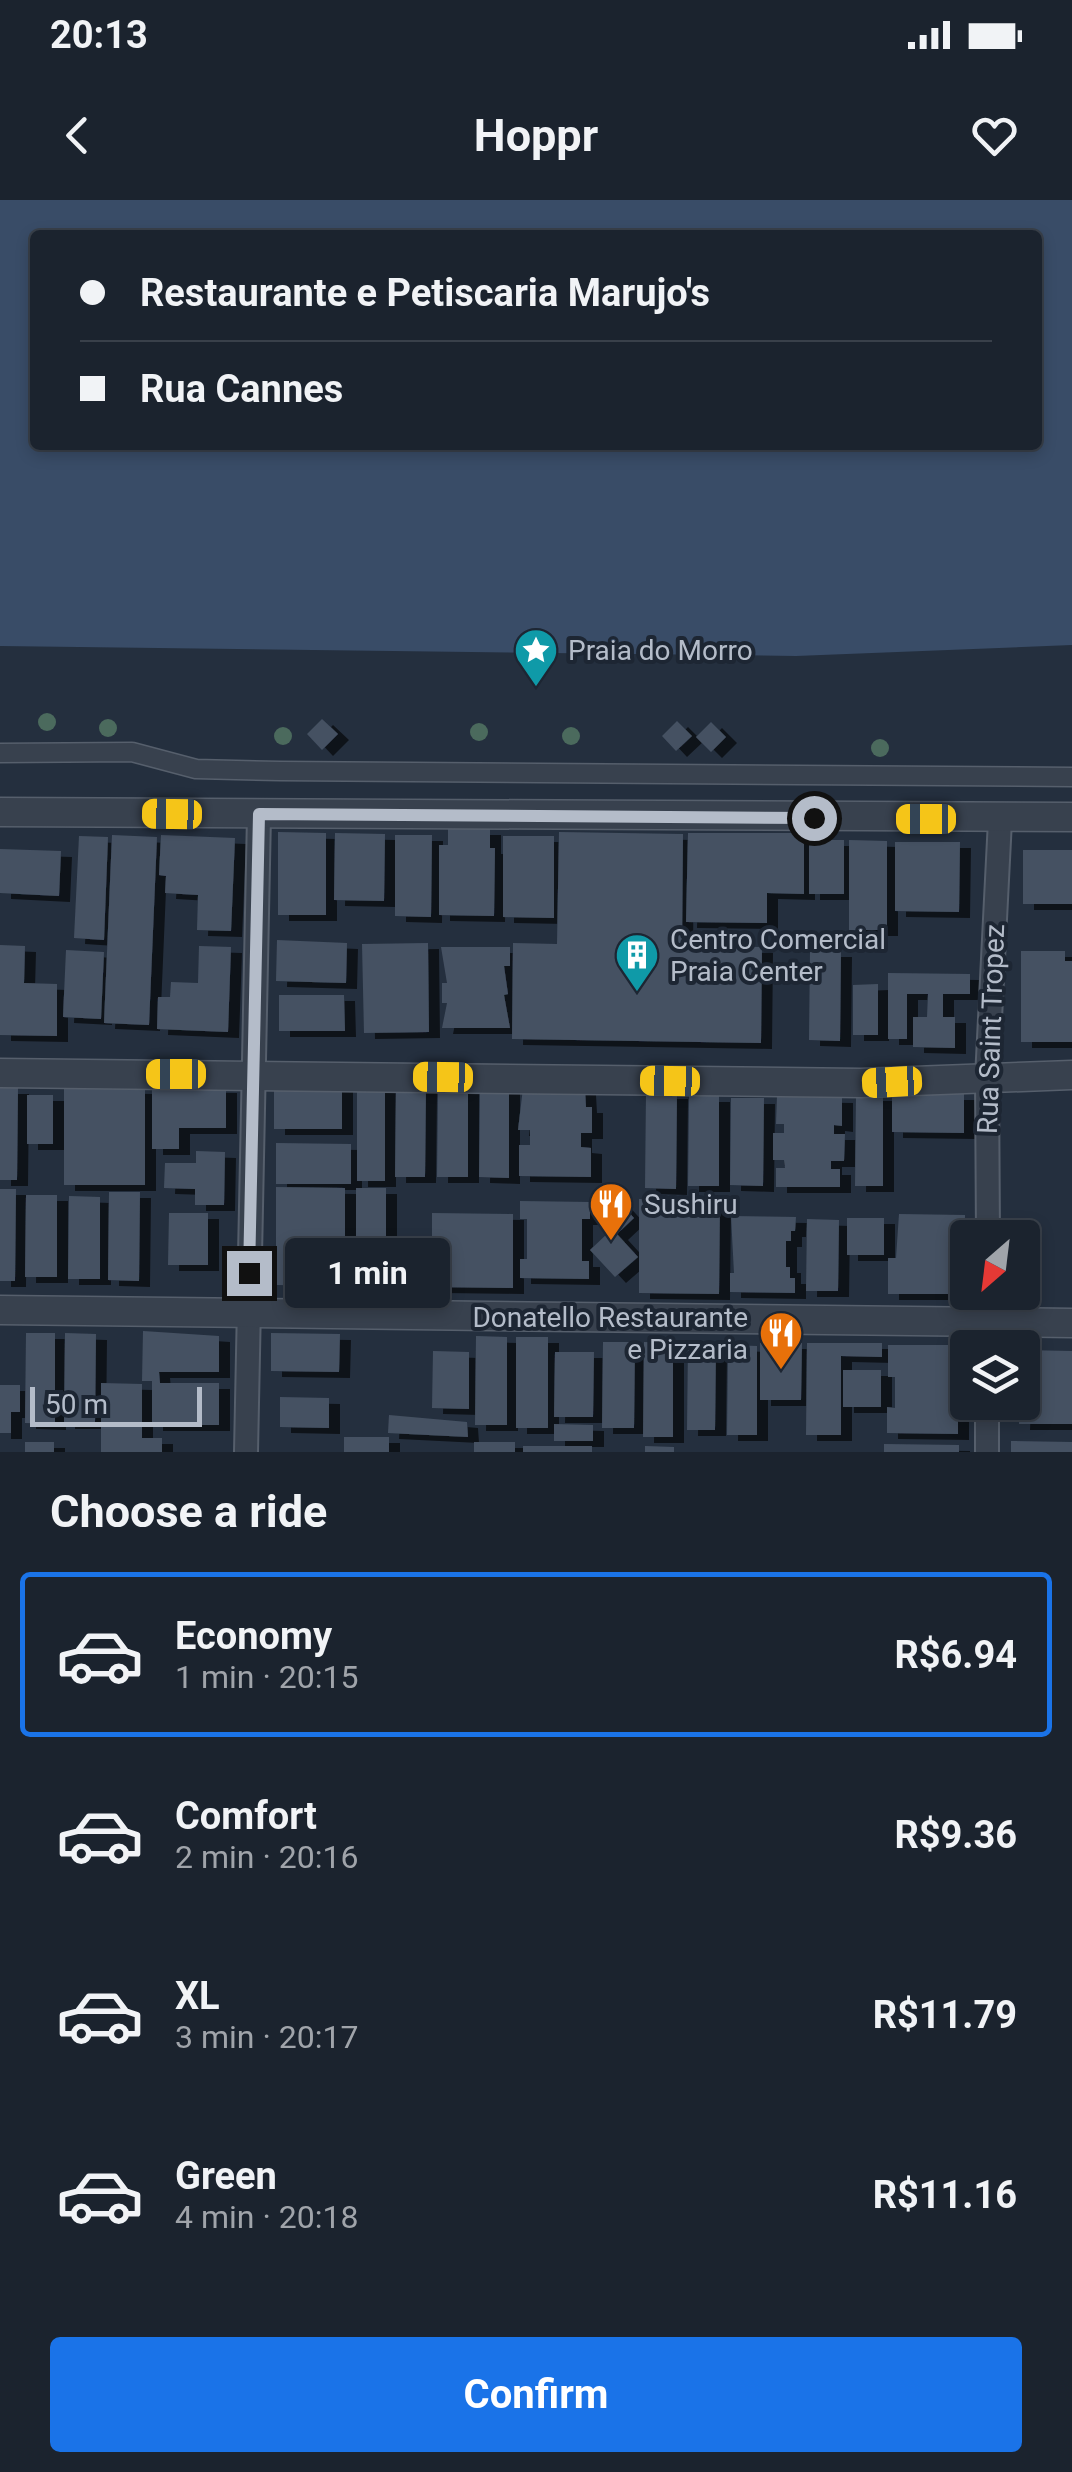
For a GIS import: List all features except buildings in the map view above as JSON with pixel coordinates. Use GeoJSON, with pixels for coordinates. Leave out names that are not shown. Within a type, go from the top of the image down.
{"type":"FeatureCollection","features":[{"type":"Feature","properties":{"kind":"street"},"geometry":{"type":"LineString","coordinates":[[0,753],[132,752],[196,769],[280,771],[1072,777]]}},
{"type":"Feature","properties":{"kind":"street"},"geometry":{"type":"LineString","coordinates":[[0,812],[1000,820],[1072,817]]}},
{"type":"Feature","properties":{"kind":"street"},"geometry":{"type":"LineString","coordinates":[[246,1452],[259,814]]}},
{"type":"Feature","properties":{"kind":"street","name":"Rua Saint Tropez"},"geometry":{"type":"LineString","coordinates":[[988,1220],[987,1078],[1000,820]]}},
{"type":"Feature","properties":{"kind":"street"},"geometry":{"type":"LineString","coordinates":[[0,1073],[861,1083],[1072,1075]]}},
{"type":"Feature","properties":{"kind":"street"},"geometry":{"type":"LineString","coordinates":[[0,1310],[248,1313],[950,1334]]}},
{"type":"Feature","properties":{"kind":"street"},"geometry":{"type":"LineString","coordinates":[[1023,1330],[1072,1323]]}},
{"type":"Feature","properties":{"kind":"street"},"geometry":{"type":"LineString","coordinates":[[986,1452],[987,1420]]}},
{"type":"Feature","properties":{"kind":"water"},"geometry":{"type":"Polygon","coordinates":[[[0,200],[1072,200],[1072,645],[796,656],[0,646],[0,200]]]}},
{"type":"Feature","properties":{"kind":"place","name":"Praia do Morro"},"geometry":{"type":"Point","coordinates":[536,688]}},
{"type":"Feature","properties":{"kind":"place","name":"Centro Comercial Praia Center"},"geometry":{"type":"Point","coordinates":[637,993]}},
{"type":"Feature","properties":{"kind":"place","name":"Sushiru"},"geometry":{"type":"Point","coordinates":[611,1242]}},
{"type":"Feature","properties":{"kind":"place","name":"Donatello Restaurante e Pizzaria"},"geometry":{"type":"Point","coordinates":[781,1371]}},
{"type":"Feature","properties":{"kind":"route"},"geometry":{"type":"LineString","coordinates":[[249,1273],[259,814],[814,818]]}}]}
